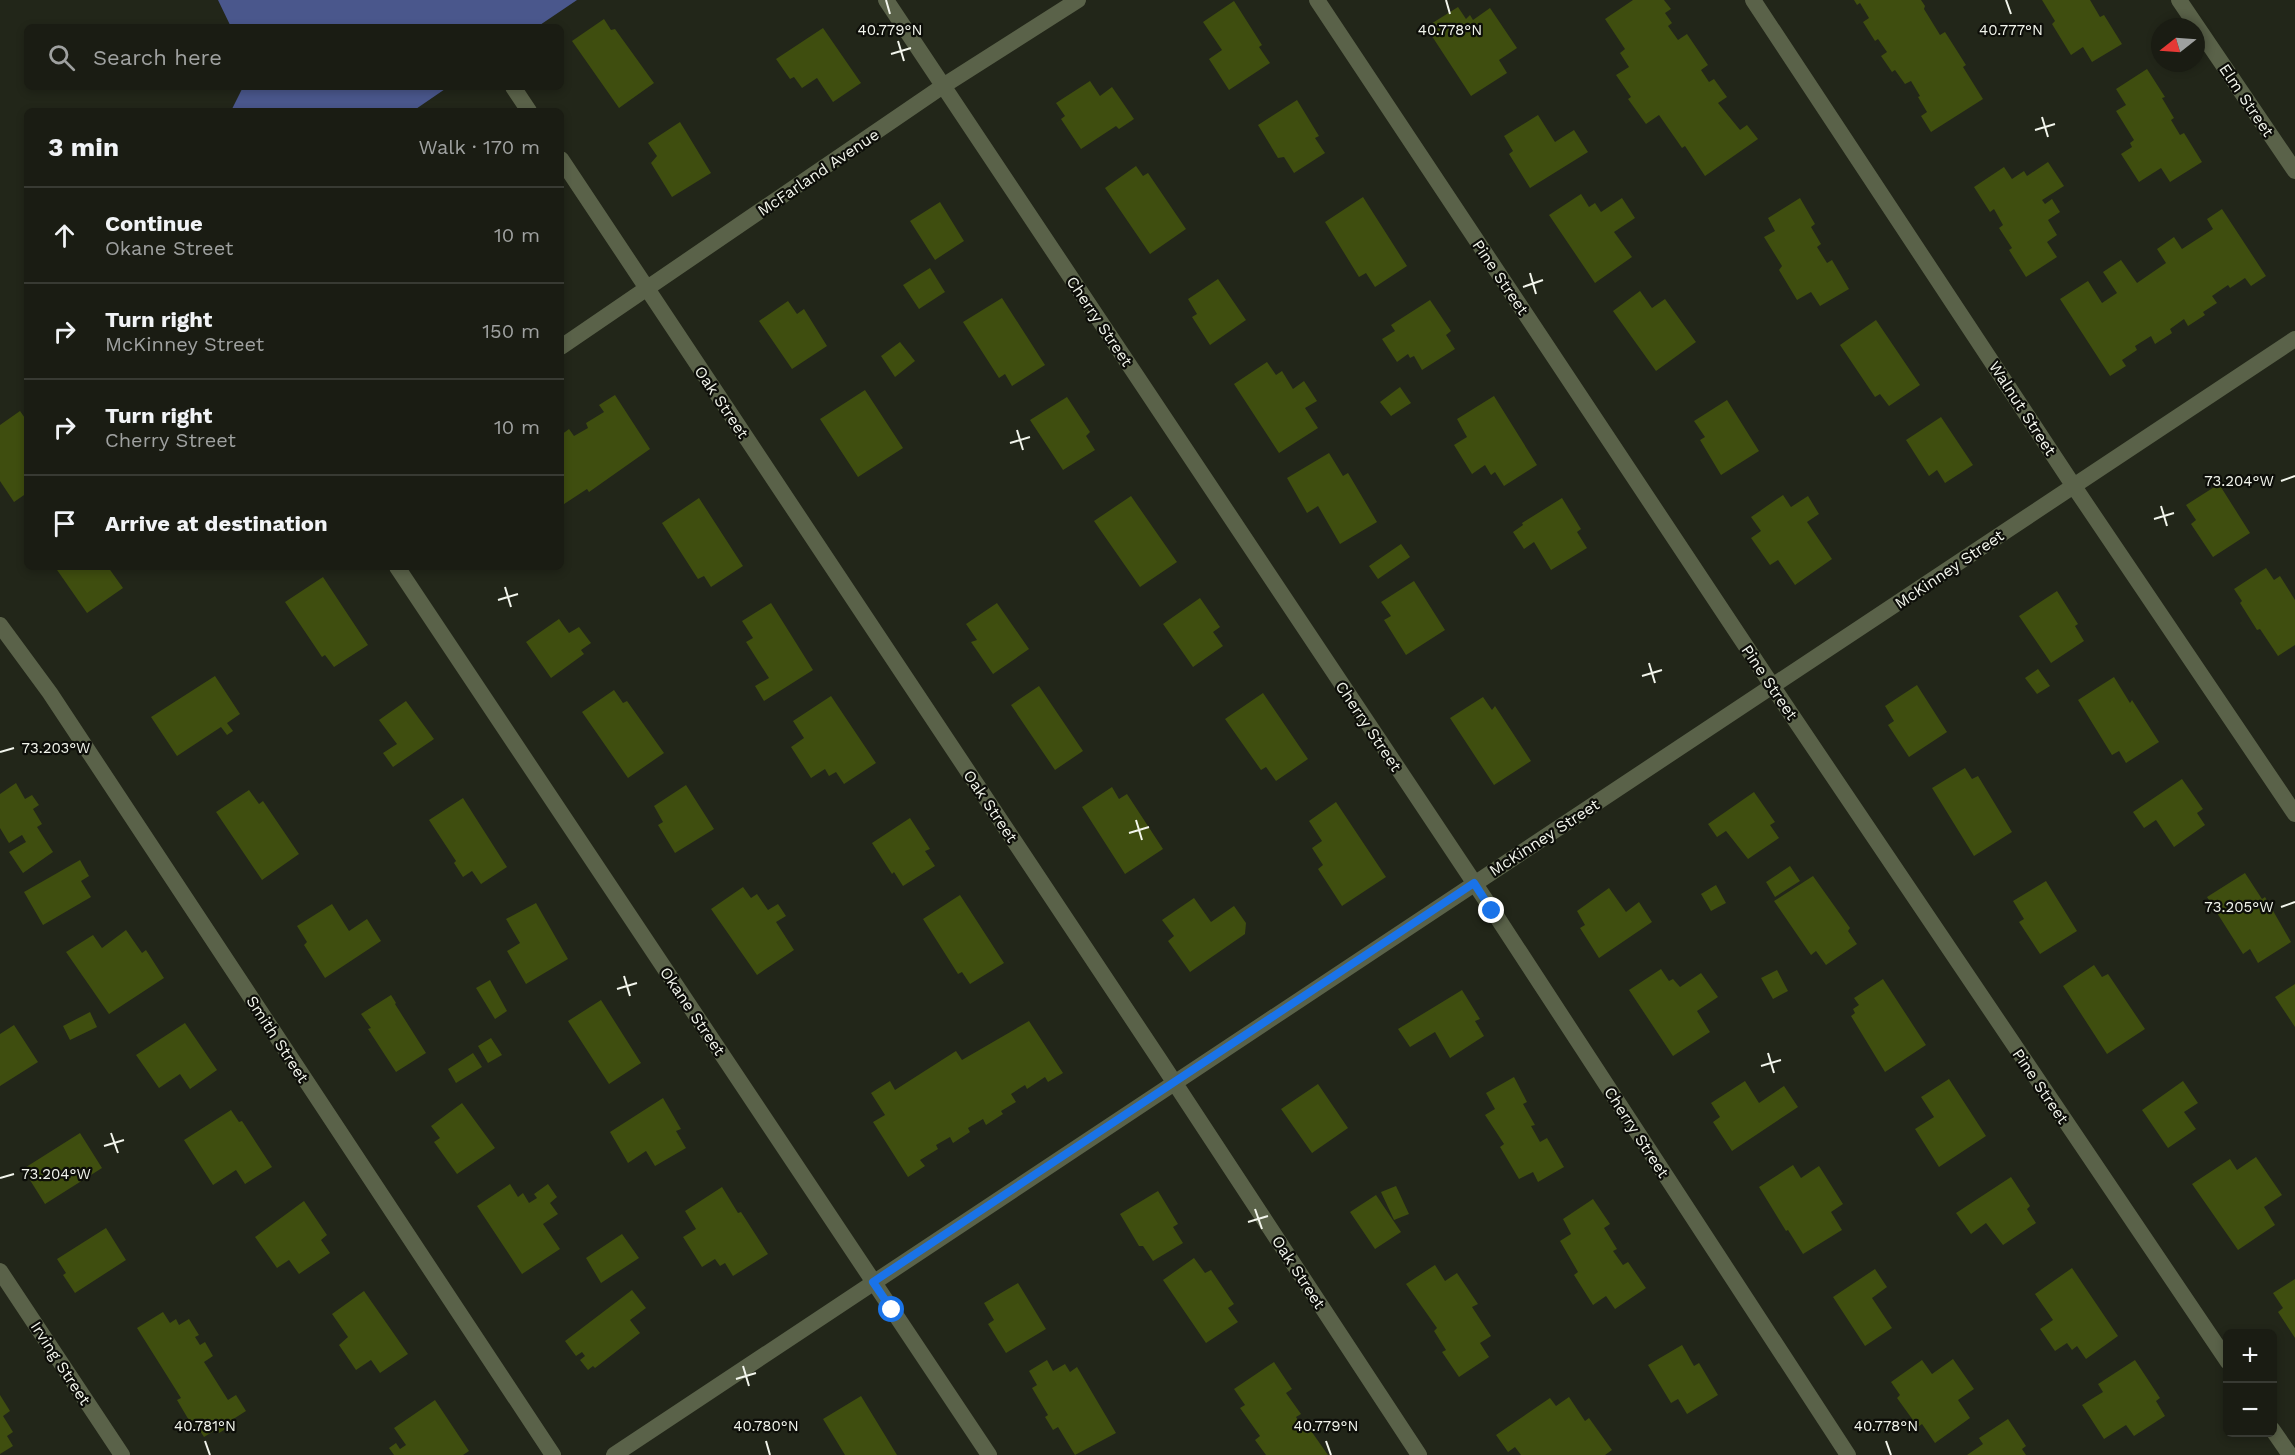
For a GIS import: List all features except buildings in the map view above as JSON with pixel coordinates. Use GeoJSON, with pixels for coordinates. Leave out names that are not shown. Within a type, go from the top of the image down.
{"type":"FeatureCollection","features":[{"type":"Feature","properties":{"kind":"street","name":"Cherry Street"},"geometry":{"type":"LineString","coordinates":[[885,0],[1474,883],[1848,1455]]}},
{"type":"Feature","properties":{"kind":"street","name":"McFarland Avenue"},"geometry":{"type":"LineString","coordinates":[[564,346],[943,86],[1078,0]]}},
{"type":"Feature","properties":{"kind":"street","name":"Pine Street"},"geometry":{"type":"LineString","coordinates":[[1317,0],[1773,687],[2223,1355]]}},
{"type":"Feature","properties":{"kind":"street","name":"Walnut Street"},"geometry":{"type":"LineString","coordinates":[[1753,0],[2073,485],[2295,814]]}},
{"type":"Feature","properties":{"kind":"street","name":"Elm Street"},"geometry":{"type":"LineString","coordinates":[[2179,0],[2295,171]]}},
{"type":"Feature","properties":{"kind":"street"},"geometry":{"type":"LineString","coordinates":[[515,90],[527,108]]}},
{"type":"Feature","properties":{"kind":"street","name":"Oak Street"},"geometry":{"type":"LineString","coordinates":[[564,164],[1175,1083],[1419,1455]]}},
{"type":"Feature","properties":{"kind":"street","name":"McKinney Street"},"geometry":{"type":"LineString","coordinates":[[614,1455],[2295,339]]}},
{"type":"Feature","properties":{"kind":"street","name":"Okane Street"},"geometry":{"type":"LineString","coordinates":[[399,570],[989,1455]]}},
{"type":"Feature","properties":{"kind":"street","name":"Smith Street"},"geometry":{"type":"LineString","coordinates":[[0,625],[50,693],[553,1455]]}},
{"type":"Feature","properties":{"kind":"street","name":"Irving Street"},"geometry":{"type":"LineString","coordinates":[[0,1271],[122,1455]]}},
{"type":"Feature","properties":{"kind":"street"},"geometry":{"type":"LineString","coordinates":[[2277,1436],[2290,1455]]}},
{"type":"Feature","properties":{"kind":"shaded area"},"geometry":{"type":"Polygon","coordinates":[[[218,0],[577,0],[541,24],[230,24],[218,0]]]}},
{"type":"Feature","properties":{"kind":"shaded area"},"geometry":{"type":"Polygon","coordinates":[[[242,90],[444,90],[417,108],[232,108],[242,90]]]}},
{"type":"Feature","properties":{"kind":"route"},"geometry":{"type":"LineString","coordinates":[[892,1310],[873,1282],[1474,883],[1492,911]]}}]}
